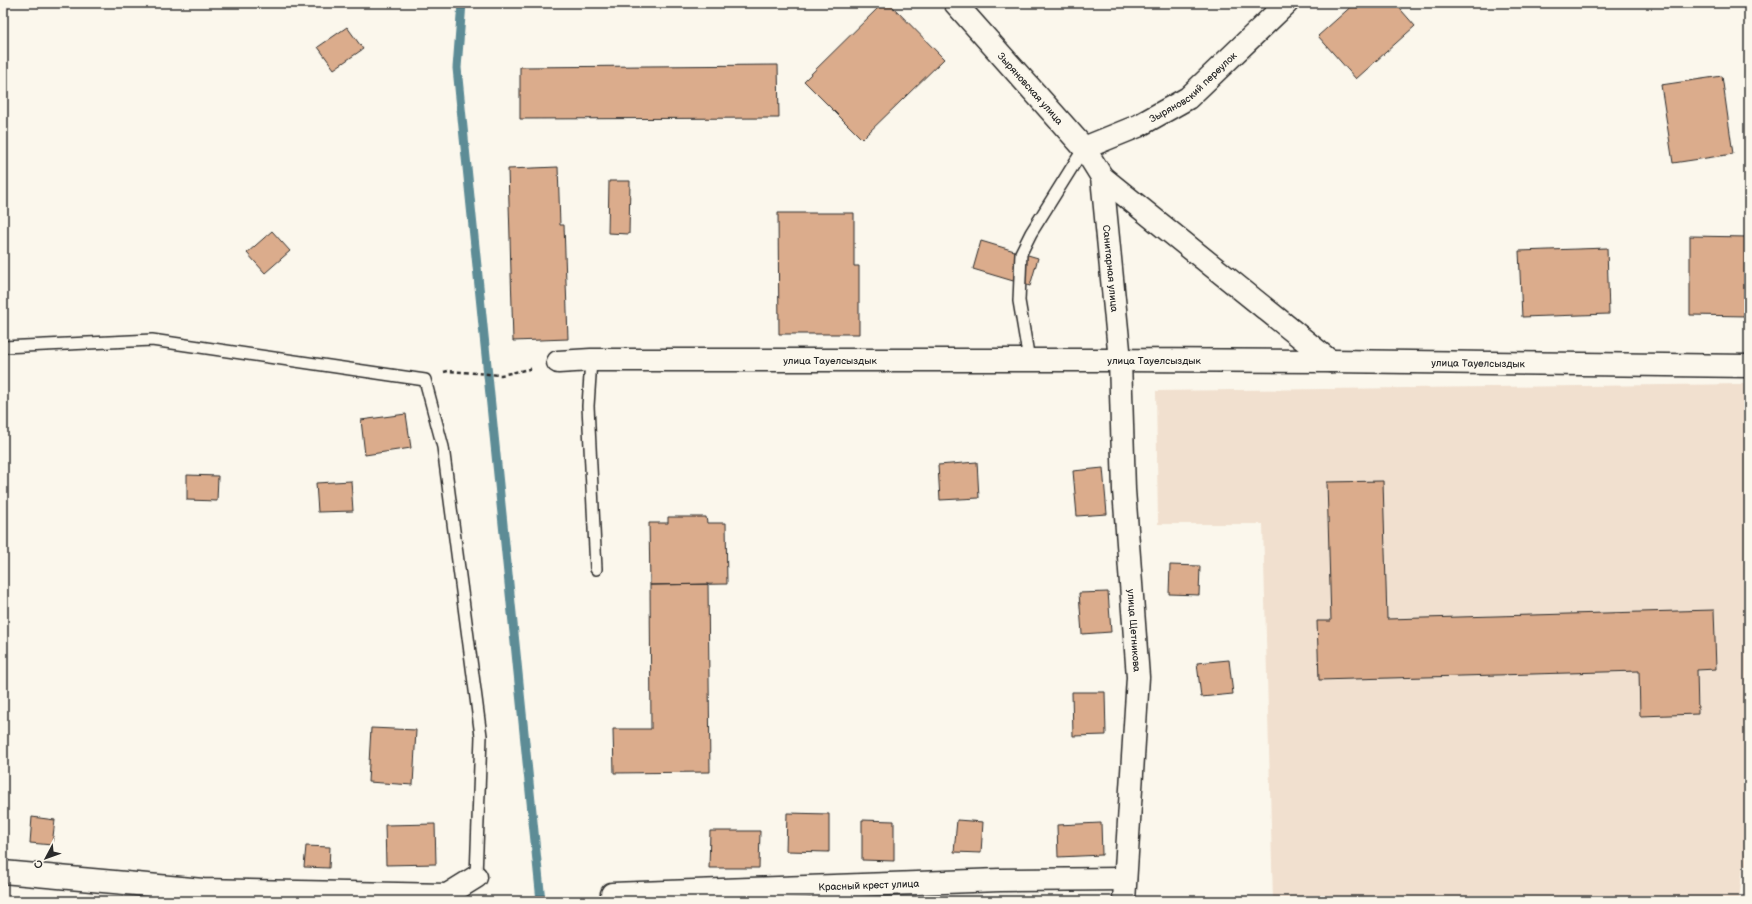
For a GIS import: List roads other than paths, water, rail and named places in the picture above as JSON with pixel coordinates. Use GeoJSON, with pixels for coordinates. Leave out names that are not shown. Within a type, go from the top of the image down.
{"type":"FeatureCollection","features":[{"type":"Feature","properties":{"kind":"street","name":"Зыряновская улица"},"geometry":{"type":"LineString","coordinates":[[955,3],[1084,148],[1102,177]]}},
{"type":"Feature","properties":{"kind":"street","name":"Зыряновский переулок"},"geometry":{"type":"LineString","coordinates":[[1084,148],[1138,126],[1188,98],[1287,3]]}},
{"type":"Feature","properties":{"kind":"street","name":"Санитарная улица"},"geometry":{"type":"LineString","coordinates":[[1102,177],[1120,360]]}},
{"type":"Feature","properties":{"kind":"street"},"geometry":{"type":"LineString","coordinates":[[1102,177],[1330,361]]}},
{"type":"Feature","properties":{"kind":"street","name":"улица Тауелсыздык"},"geometry":{"type":"LineString","coordinates":[[558,362],[591,360],[1120,360],[1749,366]]}},
{"type":"Feature","properties":{"kind":"street","name":"улица Щетникова"},"geometry":{"type":"LineString","coordinates":[[1120,360],[1124,490],[1138,677],[1124,901]]}},
{"type":"Feature","properties":{"kind":"street"},"geometry":{"type":"LineString","coordinates":[[3,872],[202,890],[447,895],[476,877]]}},
{"type":"Feature","properties":{"kind":"street","name":"Красный крест улица"},"geometry":{"type":"LineString","coordinates":[[612,894],[1000,880],[1125,879]]}},
{"type":"Feature","properties":{"kind":"lane"},"geometry":{"type":"LineString","coordinates":[[1030,360],[1019,301],[1021,253],[1031,233],[1053,200],[1084,148]]}},
{"type":"Feature","properties":{"kind":"lane"},"geometry":{"type":"LineString","coordinates":[[3,347],[152,340],[425,380],[443,447],[481,736],[476,877]]}},
{"type":"Feature","properties":{"kind":"lane"},"geometry":{"type":"LineString","coordinates":[[591,360],[588,406],[596,569]]}},
{"type":"Feature","properties":{"kind":"waterway"},"geometry":{"type":"LineString","coordinates":[[462,3],[457,68],[541,901]]}}]}
